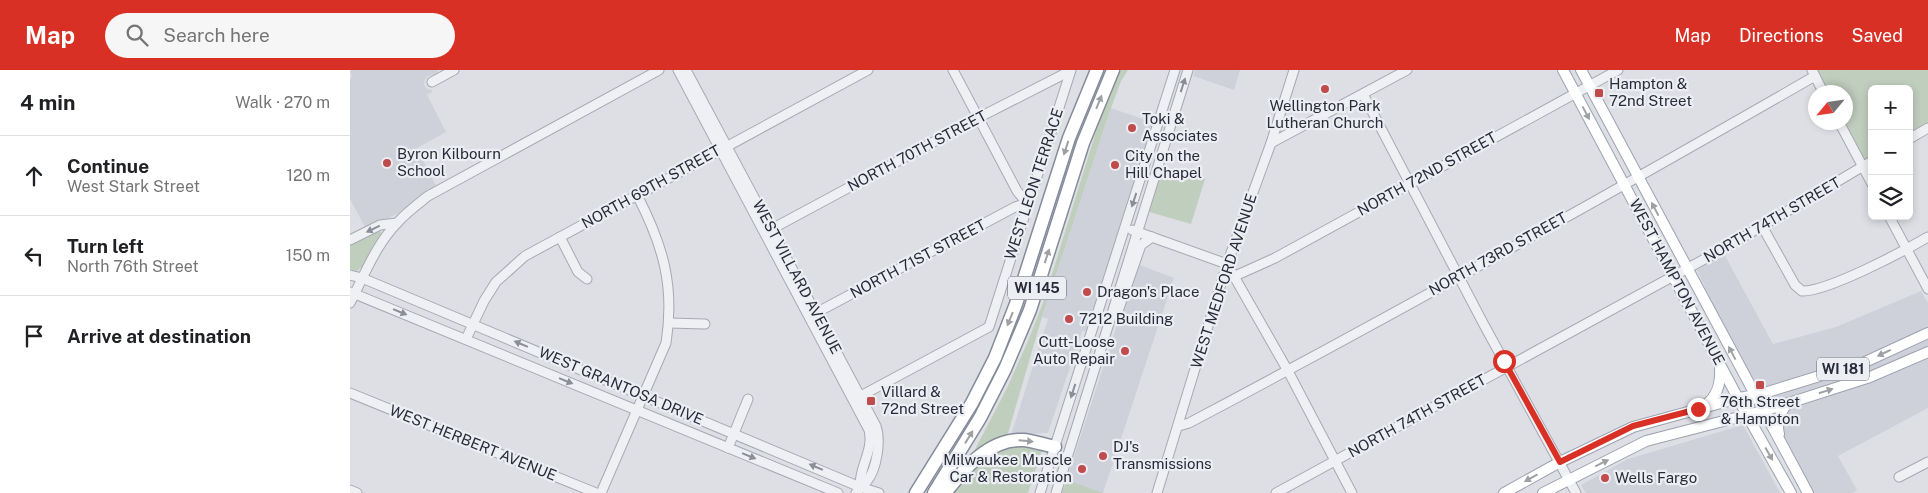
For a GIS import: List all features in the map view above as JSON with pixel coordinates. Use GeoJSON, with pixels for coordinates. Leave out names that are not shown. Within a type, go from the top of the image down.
{"type":"FeatureCollection","features":[{"type":"Feature","properties":{"kind":"highway","name":"WI 145"},"geometry":{"type":"LineString","coordinates":[[916,493],[972,403],[994,358],[1016,304],[1069,138],[1097,70]]}},
{"type":"Feature","properties":{"kind":"highway","name":"WI 145"},"geometry":{"type":"LineString","coordinates":[[934,493],[980,418],[1030,310],[1083,143],[1113,70]]}},
{"type":"Feature","properties":{"kind":"highway"},"geometry":{"type":"LineString","coordinates":[[945,493],[970,464],[984,453],[1000,445],[1023,440],[1055,447]]}},
{"type":"Feature","properties":{"kind":"main road","name":"WEST HAMPTON AVENUE"},"geometry":{"type":"LineString","coordinates":[[1563,70],[1747,415],[1791,493]]}},
{"type":"Feature","properties":{"kind":"main road","name":"WEST HAMPTON AVENUE"},"geometry":{"type":"LineString","coordinates":[[1581,70],[1754,396],[1808,493]]}},
{"type":"Feature","properties":{"kind":"main road","name":"WI 181"},"geometry":{"type":"LineString","coordinates":[[1504,493],[1560,462],[1633,426],[1739,398],[1754,396],[1864,362],[1928,333]]}},
{"type":"Feature","properties":{"kind":"main road","name":"WI 181"},"geometry":{"type":"LineString","coordinates":[[1543,493],[1646,441],[1763,411],[1870,377],[1928,352]]}},
{"type":"Feature","properties":{"kind":"main road"},"geometry":{"type":"LineString","coordinates":[[1698,409],[1710,402],[1716,394],[1720,382],[1720,363]]}},
{"type":"Feature","properties":{"kind":"main road"},"geometry":{"type":"LineString","coordinates":[[1780,443],[1778,422],[1781,413],[1788,403]]}},
{"type":"Feature","properties":{"kind":"street"},"geometry":{"type":"LineString","coordinates":[[432,82],[454,70]]}},
{"type":"Feature","properties":{"kind":"street"},"geometry":{"type":"LineString","coordinates":[[350,303],[353,293],[397,222],[428,196],[658,70]]}},
{"type":"Feature","properties":{"kind":"street","name":"WEST VILLARD AVENUE"},"geometry":{"type":"LineString","coordinates":[[678,70],[724,148]]}},
{"type":"Feature","properties":{"kind":"street","name":"WEST VILLARD AVENUE"},"geometry":{"type":"LineString","coordinates":[[686,70],[724,148],[812,315],[857,398],[876,426],[879,442],[877,454],[868,480],[858,490]]}},
{"type":"Feature","properties":{"kind":"street","name":"NORTH 69TH STREET"},"geometry":{"type":"LineString","coordinates":[[466,339],[484,301],[496,282],[525,256],[868,70]]}},
{"type":"Feature","properties":{"kind":"street"},"geometry":{"type":"LineString","coordinates":[[953,70],[1017,191],[1027,203]]}},
{"type":"Feature","properties":{"kind":"street"},"geometry":{"type":"LineString","coordinates":[[1040,493],[1175,70]]}},
{"type":"Feature","properties":{"kind":"street"},"geometry":{"type":"LineString","coordinates":[[1056,493],[1111,319],[1136,231],[1188,70]]}},
{"type":"Feature","properties":{"kind":"street","name":"WEST MEDFORD AVENUE"},"geometry":{"type":"LineString","coordinates":[[1157,493],[1227,264],[1271,142],[1294,70]]}},
{"type":"Feature","properties":{"kind":"street"},"geometry":{"type":"LineString","coordinates":[[1271,142],[1407,70]]}},
{"type":"Feature","properties":{"kind":"street","name":"NORTH 72ND STREET"},"geometry":{"type":"LineString","coordinates":[[1235,276],[1276,258],[1618,70]]}},
{"type":"Feature","properties":{"kind":"street","name":"NORTH 70TH STREET"},"geometry":{"type":"LineString","coordinates":[[768,231],[978,118],[1071,71]]}},
{"type":"Feature","properties":{"kind":"street","name":"WEST LEON TERRACE"},"geometry":{"type":"LineString","coordinates":[[857,398],[989,327],[1027,203],[1071,71]]}},
{"type":"Feature","properties":{"kind":"street"},"geometry":{"type":"LineString","coordinates":[[1813,73],[1819,85]]}},
{"type":"Feature","properties":{"kind":"street","name":"NORTH 73RD STREET"},"geometry":{"type":"LineString","coordinates":[[1179,426],[1189,423],[1288,371],[1638,177],[1813,73]]}},
{"type":"Feature","properties":{"kind":"street"},"geometry":{"type":"LineString","coordinates":[[1363,94],[1576,493]]}},
{"type":"Feature","properties":{"kind":"street"},"geometry":{"type":"LineString","coordinates":[[1913,137],[1928,128]]}},
{"type":"Feature","properties":{"kind":"street"},"geometry":{"type":"LineString","coordinates":[[1843,130],[1868,177]]}},
{"type":"Feature","properties":{"kind":"street","name":"NORTH 74TH STREET"},"geometry":{"type":"LineString","coordinates":[[1276,493],[1687,269],[1868,163]]}},
{"type":"Feature","properties":{"kind":"street"},"geometry":{"type":"LineString","coordinates":[[601,493],[666,343],[669,323],[669,288],[663,256],[651,222],[637,194]]}},
{"type":"Feature","properties":{"kind":"street","name":"NORTH 71ST STREET"},"geometry":{"type":"LineString","coordinates":[[812,315],[1015,207],[1027,203]]}},
{"type":"Feature","properties":{"kind":"street"},"geometry":{"type":"LineString","coordinates":[[1891,220],[1928,289]]}},
{"type":"Feature","properties":{"kind":"street"},"geometry":{"type":"LineString","coordinates":[[350,240],[380,226],[397,222]]}},
{"type":"Feature","properties":{"kind":"street"},"geometry":{"type":"LineString","coordinates":[[1762,226],[1795,285],[1802,291],[1822,288],[1907,249],[1928,237]]}},
{"type":"Feature","properties":{"kind":"street"},"geometry":{"type":"LineString","coordinates":[[1125,228],[1227,264],[1288,371],[1352,493]]}},
{"type":"Feature","properties":{"kind":"street"},"geometry":{"type":"LineString","coordinates":[[560,237],[578,272],[587,279]]}},
{"type":"Feature","properties":{"kind":"street"},"geometry":{"type":"LineString","coordinates":[[1111,319],[1119,312],[1141,245],[1152,237]]}},
{"type":"Feature","properties":{"kind":"street","name":"WEST GRANTOSA DRIVE"},"geometry":{"type":"LineString","coordinates":[[350,275],[362,278],[734,433],[858,490],[879,493]]}},
{"type":"Feature","properties":{"kind":"street","name":"WEST GRANTOSA DRIVE"},"geometry":{"type":"LineString","coordinates":[[353,293],[838,493]]}},
{"type":"Feature","properties":{"kind":"street"},"geometry":{"type":"LineString","coordinates":[[669,323],[705,324]]}},
{"type":"Feature","properties":{"kind":"street","name":"WEST HERBERT AVENUE"},"geometry":{"type":"LineString","coordinates":[[350,393],[596,493]]}},
{"type":"Feature","properties":{"kind":"street"},"geometry":{"type":"LineString","coordinates":[[728,448],[748,399]]}},
{"type":"Feature","properties":{"kind":"street"},"geometry":{"type":"LineString","coordinates":[[1055,447],[1062,447],[1072,442]]}},
{"type":"Feature","properties":{"kind":"street"},"geometry":{"type":"LineString","coordinates":[[1899,477],[1928,462]]}},
{"type":"Feature","properties":{"kind":"street"},"geometry":{"type":"LineString","coordinates":[[350,490],[357,493]]}},
{"type":"Feature","properties":{"kind":"shaded area","name":"Byron Kilbourn School"},"geometry":{"type":"Polygon","coordinates":[[[350,70],[437,70],[439,74],[428,76],[425,79],[424,85],[427,89],[432,90],[427,95],[446,132],[417,148],[436,186],[397,214],[366,229],[350,199],[350,79],[352,77],[350,70]]]}},
{"type":"Feature","properties":{"kind":"shaded area"},"geometry":{"type":"Polygon","coordinates":[[[1195,70],[1240,70],[1234,90],[1193,76],[1195,70]]]}},
{"type":"Feature","properties":{"kind":"shaded area"},"geometry":{"type":"Polygon","coordinates":[[[1111,108],[1154,123],[1086,331],[1082,331],[1048,433],[1011,435],[1048,319],[1042,317],[1111,108]]]}},
{"type":"Feature","properties":{"kind":"shaded area"},"geometry":{"type":"Polygon","coordinates":[[[1724,254],[1773,344],[1836,327],[1921,291],[1928,303],[1928,408],[1838,456],[1857,490],[1853,493],[1808,493],[1755,396],[1697,270],[1724,254]]]}},
{"type":"Feature","properties":{"kind":"shaded area"},"geometry":{"type":"Polygon","coordinates":[[[1137,264],[1174,278],[1103,493],[1062,493],[1137,264]]]}},
{"type":"Feature","properties":{"kind":"shaded area"},"geometry":{"type":"Polygon","coordinates":[[[1743,425],[1780,493],[1586,493],[1581,485],[1628,459],[1743,425]]]}},
{"type":"Feature","properties":{"kind":"green space"},"geometry":{"type":"Polygon","coordinates":[[[1121,70],[1128,70],[1121,81],[1111,108],[1042,317],[1006,440],[971,457],[1007,388],[1044,300],[1098,125],[1121,70]]]}},
{"type":"Feature","properties":{"kind":"green space"},"geometry":{"type":"Polygon","coordinates":[[[1816,70],[1928,70],[1928,126],[1913,135],[1913,85],[1868,85],[1868,159],[1865,160],[1849,130],[1853,130],[1853,85],[1824,85],[1816,70]]]}},
{"type":"Feature","properties":{"kind":"green space"},"geometry":{"type":"Polygon","coordinates":[[[1161,166],[1205,179],[1191,224],[1146,211],[1161,166]]]}},
{"type":"Feature","properties":{"kind":"green space"},"geometry":{"type":"Polygon","coordinates":[[[379,231],[382,233],[363,266],[357,271],[350,269],[350,245],[379,231]]]}},
{"type":"Feature","properties":{"kind":"green space"},"geometry":{"type":"Polygon","coordinates":[[[1010,445],[1036,446],[1042,451],[1028,493],[953,493],[980,461],[1010,445]]]}},
{"type":"Feature","properties":{"kind":"green space"},"geometry":{"type":"Polygon","coordinates":[[[1067,480],[1103,493],[1062,493],[1067,480]]]}},
{"type":"Feature","properties":{"kind":"place","name":"Wellington Park Lutheran Church"},"geometry":{"type":"Point","coordinates":[1325,89]}},
{"type":"Feature","properties":{"kind":"place","name":"Hampton & 72nd Street"},"geometry":{"type":"Point","coordinates":[1599,93]}},
{"type":"Feature","properties":{"kind":"place","name":"Toki & Associates"},"geometry":{"type":"Point","coordinates":[1132,128]}},
{"type":"Feature","properties":{"kind":"place","name":"Byron Kilbourn School"},"geometry":{"type":"Point","coordinates":[387,163]}},
{"type":"Feature","properties":{"kind":"place","name":"City on the Hill Chapel"},"geometry":{"type":"Point","coordinates":[1115,165]}},
{"type":"Feature","properties":{"kind":"place","name":"Dragon's Place"},"geometry":{"type":"Point","coordinates":[1087,292]}},
{"type":"Feature","properties":{"kind":"place","name":"7212 Building"},"geometry":{"type":"Point","coordinates":[1069,319]}},
{"type":"Feature","properties":{"kind":"place","name":"Cutt-Loose Auto Repair"},"geometry":{"type":"Point","coordinates":[1125,351]}},
{"type":"Feature","properties":{"kind":"place","name":"76th Street & Hampton"},"geometry":{"type":"Point","coordinates":[1760,385]}},
{"type":"Feature","properties":{"kind":"place","name":"Villard & 72nd Street"},"geometry":{"type":"Point","coordinates":[871,401]}},
{"type":"Feature","properties":{"kind":"place","name":"DJ's Transmissions"},"geometry":{"type":"Point","coordinates":[1103,456]}},
{"type":"Feature","properties":{"kind":"place","name":"Milwaukee Muscle Car & Restoration"},"geometry":{"type":"Point","coordinates":[1082,469]}},
{"type":"Feature","properties":{"kind":"place","name":"Wells Fargo"},"geometry":{"type":"Point","coordinates":[1605,478]}},
{"type":"Feature","properties":{"kind":"route"},"geometry":{"type":"LineString","coordinates":[[1504,361],[1560,462],[1633,426],[1698,409]]}}]}
